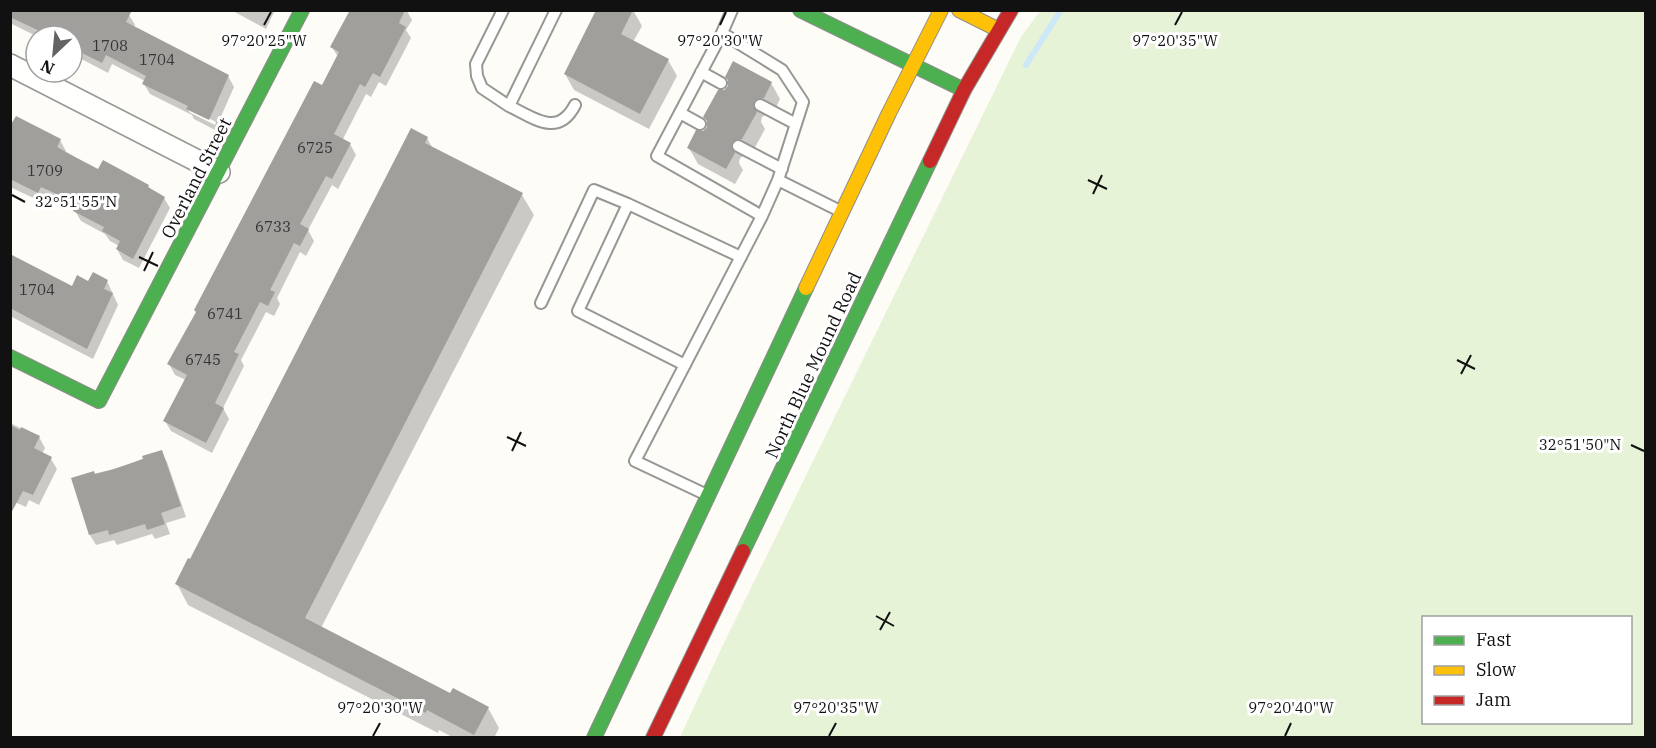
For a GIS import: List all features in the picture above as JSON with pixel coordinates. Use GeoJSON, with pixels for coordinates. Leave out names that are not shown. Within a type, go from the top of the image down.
{"type":"FeatureCollection","features":[{"type":"Feature","properties":{"kind":"main road","name":"Overland Street"},"geometry":{"type":"LineString","coordinates":[[10,357],[99,401],[302,10]]}},
{"type":"Feature","properties":{"kind":"main road"},"geometry":{"type":"LineString","coordinates":[[800,10],[964,90]]}},
{"type":"Feature","properties":{"kind":"main road"},"geometry":{"type":"LineString","coordinates":[[594,738],[842,212],[941,10]]}},
{"type":"Feature","properties":{"kind":"main road"},"geometry":{"type":"LineString","coordinates":[[959,10],[999,30]]}},
{"type":"Feature","properties":{"kind":"main road","name":"North Blue Mound Road"},"geometry":{"type":"LineString","coordinates":[[653,738],[964,90],[1011,10]]}},
{"type":"Feature","properties":{"kind":"street"},"geometry":{"type":"LineString","coordinates":[[10,65],[219,172]]}},
{"type":"Feature","properties":{"kind":"lane"},"geometry":{"type":"LineString","coordinates":[[503,10],[476,64],[477,76],[482,88],[509,106],[543,123],[563,122],[570,116],[575,105]]}},
{"type":"Feature","properties":{"kind":"lane"},"geometry":{"type":"LineString","coordinates":[[509,106],[556,10]]}},
{"type":"Feature","properties":{"kind":"lane"},"geometry":{"type":"LineString","coordinates":[[732,10],[657,156],[762,216]]}},
{"type":"Feature","properties":{"kind":"lane"},"geometry":{"type":"LineString","coordinates":[[707,496],[635,461],[762,216],[778,180],[804,102],[782,69],[722,33]]}},
{"type":"Feature","properties":{"kind":"lane"},"geometry":{"type":"LineString","coordinates":[[701,72],[722,83]]}},
{"type":"Feature","properties":{"kind":"lane"},"geometry":{"type":"LineString","coordinates":[[760,105],[796,124]]}},
{"type":"Feature","properties":{"kind":"lane"},"geometry":{"type":"LineString","coordinates":[[680,113],[699,124]]}},
{"type":"Feature","properties":{"kind":"lane"},"geometry":{"type":"LineString","coordinates":[[738,146],[782,169]]}},
{"type":"Feature","properties":{"kind":"lane"},"geometry":{"type":"LineString","coordinates":[[778,180],[842,212]]}},
{"type":"Feature","properties":{"kind":"lane"},"geometry":{"type":"LineString","coordinates":[[541,303],[594,190],[741,256]]}},
{"type":"Feature","properties":{"kind":"lane"},"geometry":{"type":"LineString","coordinates":[[628,204],[578,311],[685,365]]}},
{"type":"Feature","properties":{"kind":"green space"},"geometry":{"type":"Polygon","coordinates":[[[1040,11],[1645,11],[1645,737],[680,737],[1021,37],[1040,11]]]}},
{"type":"Feature","properties":{"kind":"building"},"geometry":{"type":"Polygon","coordinates":[[[10,10],[132,10],[126,22],[229,75],[209,120],[186,109],[188,106],[142,84],[146,76],[106,55],[102,63],[84,54],[84,24],[25,24],[10,17],[10,10]]]}},
{"type":"Feature","properties":{"kind":"building"},"geometry":{"type":"Polygon","coordinates":[[[350,10],[405,10],[399,23],[406,27],[380,77],[373,73],[365,87],[360,84],[334,134],[351,143],[332,179],[326,176],[300,224],[309,229],[300,246],[294,243],[270,290],[275,292],[268,306],[260,302],[234,352],[239,354],[215,403],[224,408],[206,443],[163,421],[187,375],[167,364],[314,81],[322,85],[339,52],[330,47],[350,10]]]}},
{"type":"Feature","properties":{"kind":"building"},"geometry":{"type":"Polygon","coordinates":[[[596,10],[633,10],[621,34],[669,59],[640,114],[564,74],[596,10]]]}},
{"type":"Feature","properties":{"kind":"building"},"geometry":{"type":"Polygon","coordinates":[[[733,61],[772,82],[764,98],[754,101],[753,106],[757,112],[742,139],[732,142],[731,147],[735,153],[726,169],[687,148],[696,130],[703,131],[707,127],[707,121],[703,117],[718,90],[724,90],[728,86],[728,80],[725,77],[733,61]]]}},
{"type":"Feature","properties":{"kind":"building"},"geometry":{"type":"Polygon","coordinates":[[[16,116],[61,139],[57,147],[77,158],[98,169],[103,160],[149,185],[148,187],[165,197],[133,259],[116,249],[120,241],[102,231],[104,227],[73,211],[77,203],[41,187],[38,193],[10,179],[10,126],[16,116]]]}},
{"type":"Feature","properties":{"kind":"building"},"geometry":{"type":"Polygon","coordinates":[[[411,128],[428,137],[425,143],[523,193],[305,618],[450,693],[453,688],[489,707],[474,735],[427,710],[426,713],[175,584],[188,558],[190,559],[411,128]]]}},
{"type":"Feature","properties":{"kind":"building"},"geometry":{"type":"Polygon","coordinates":[[[10,254],[72,286],[77,275],[88,281],[93,272],[108,280],[104,289],[113,293],[87,349],[10,308],[10,254]]]}},
{"type":"Feature","properties":{"kind":"building"},"geometry":{"type":"Polygon","coordinates":[[[10,425],[20,430],[21,427],[40,436],[34,448],[52,457],[33,495],[23,491],[10,515],[10,425]]]}},
{"type":"Feature","properties":{"kind":"building"},"geometry":{"type":"Polygon","coordinates":[[[162,450],[181,506],[161,513],[165,524],[147,530],[145,524],[109,535],[108,530],[89,535],[71,478],[94,471],[95,474],[111,470],[162,450]]]}},
{"type":"Feature","properties":{"kind":"waterway"},"geometry":{"type":"LineString","coordinates":[[1026,65],[1061,10]]}},
{"type":"Feature","properties":{"kind":"traffic: fast"},"geometry":{"type":"LineString","coordinates":[[10,357],[99,401],[302,10]]}},
{"type":"Feature","properties":{"kind":"traffic: fast"},"geometry":{"type":"LineString","coordinates":[[800,10],[964,90]]}},
{"type":"Feature","properties":{"kind":"traffic: fast"},"geometry":{"type":"LineString","coordinates":[[743,551],[930,161]]}},
{"type":"Feature","properties":{"kind":"traffic: fast"},"geometry":{"type":"LineString","coordinates":[[594,738],[806,288]]}},
{"type":"Feature","properties":{"kind":"traffic: slow"},"geometry":{"type":"LineString","coordinates":[[806,288],[941,10]]}},
{"type":"Feature","properties":{"kind":"traffic: slow"},"geometry":{"type":"LineString","coordinates":[[959,10],[999,30]]}},
{"type":"Feature","properties":{"kind":"traffic: jam"},"geometry":{"type":"LineString","coordinates":[[930,161],[964,90],[1011,10]]}},
{"type":"Feature","properties":{"kind":"traffic: jam"},"geometry":{"type":"LineString","coordinates":[[653,738],[743,551]]}}]}
